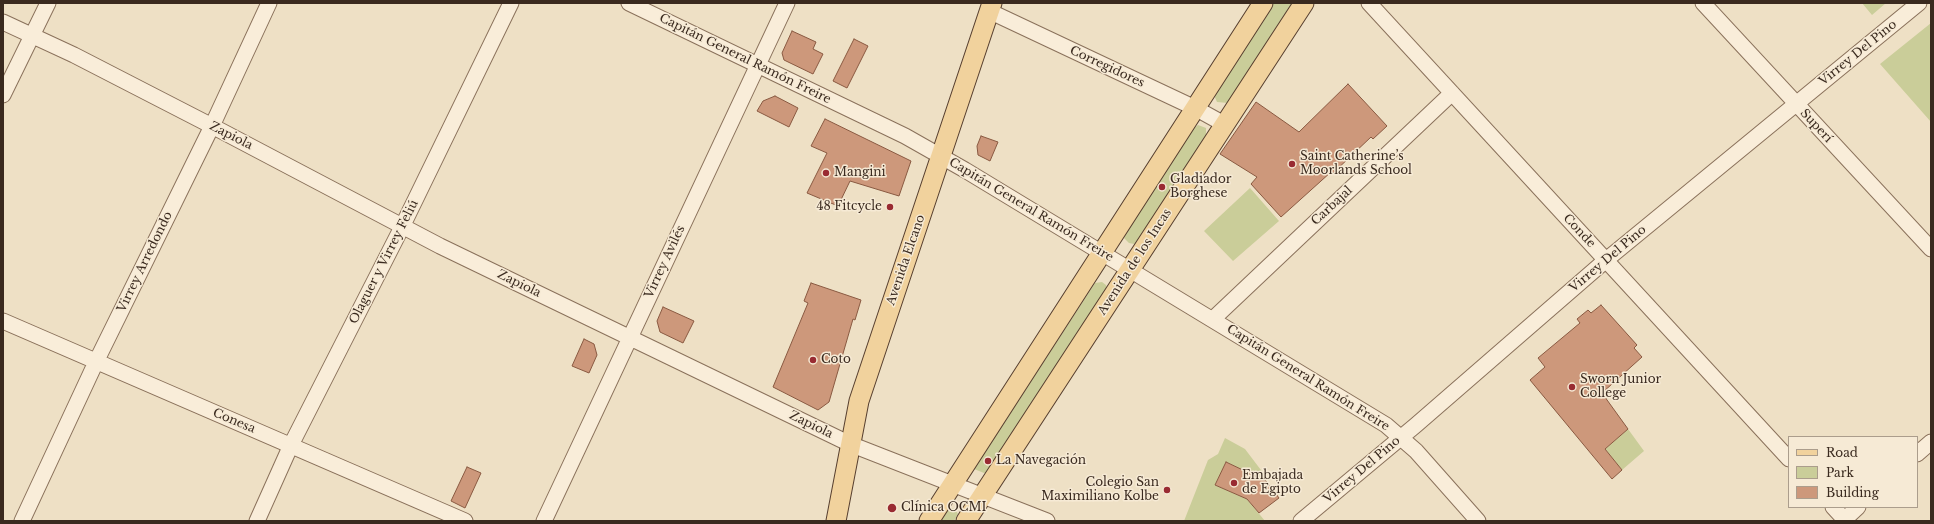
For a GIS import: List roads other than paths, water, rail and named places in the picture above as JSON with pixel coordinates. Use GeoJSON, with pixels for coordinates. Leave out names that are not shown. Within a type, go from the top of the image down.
{"type":"FeatureCollection","features":[{"type":"Feature","properties":{"kind":"main road"},"geometry":{"type":"LineString","coordinates":[[929,521],[1263,3]]}},
{"type":"Feature","properties":{"kind":"main road","name":"Avenida de los Incas"},"geometry":{"type":"LineString","coordinates":[[966,521],[1304,3]]}},
{"type":"Feature","properties":{"kind":"main road","name":"Avenida Elcano"},"geometry":{"type":"LineString","coordinates":[[836,521],[859,401],[942,156],[990,7]]}},
{"type":"Feature","properties":{"kind":"street"},"geometry":{"type":"LineString","coordinates":[[3,96],[48,3]]}},
{"type":"Feature","properties":{"kind":"street","name":"Virrey Arredondo"},"geometry":{"type":"LineString","coordinates":[[22,521],[96,362],[212,126],[269,3]]}},
{"type":"Feature","properties":{"kind":"street","name":"Olaguer y Virrey Feliú"},"geometry":{"type":"LineString","coordinates":[[256,521],[291,445],[403,225],[511,3]]}},
{"type":"Feature","properties":{"kind":"street","name":"Capitán General Ramón Freire"},"geometry":{"type":"LineString","coordinates":[[629,3],[905,136],[942,156],[1386,425],[1401,437],[1478,521]]}},
{"type":"Feature","properties":{"kind":"street","name":"Virrey Avilés"},"geometry":{"type":"LineString","coordinates":[[544,521],[787,3]]}},
{"type":"Feature","properties":{"kind":"street","name":"Conde"},"geometry":{"type":"LineString","coordinates":[[1369,3],[1788,458]]}},
{"type":"Feature","properties":{"kind":"street","name":"Superí"},"geometry":{"type":"LineString","coordinates":[[1703,3],[1931,249]]}},
{"type":"Feature","properties":{"kind":"street","name":"Virrey Del Pino"},"geometry":{"type":"LineString","coordinates":[[1301,521],[1606,260],[1919,3]]}},
{"type":"Feature","properties":{"kind":"street","name":"Corregidores"},"geometry":{"type":"LineString","coordinates":[[990,7],[1195,108],[1224,124]]}},
{"type":"Feature","properties":{"kind":"street","name":"Zapiola"},"geometry":{"type":"LineString","coordinates":[[3,22],[212,126],[403,225],[440,246],[850,444],[1047,521]]}},
{"type":"Feature","properties":{"kind":"street","name":"Carbajal"},"geometry":{"type":"LineString","coordinates":[[1212,319],[1452,93]]}},
{"type":"Feature","properties":{"kind":"street","name":"Conesa"},"geometry":{"type":"LineString","coordinates":[[3,321],[465,521]]}},
{"type":"Feature","properties":{"kind":"street"},"geometry":{"type":"LineString","coordinates":[[1918,453],[1931,442]]}},
{"type":"Feature","properties":{"kind":"street"},"geometry":{"type":"LineString","coordinates":[[1834,508],[1844,520],[1857,508]]}},
{"type":"Feature","properties":{"kind":"place","name":"Saint Catherine’s Moorlands School"},"geometry":{"type":"Point","coordinates":[1292,164]}},
{"type":"Feature","properties":{"kind":"place","name":"Mangini"},"geometry":{"type":"Point","coordinates":[826,173]}},
{"type":"Feature","properties":{"kind":"place","name":"Gladiador Borghese"},"geometry":{"type":"Point","coordinates":[1162,187]}},
{"type":"Feature","properties":{"kind":"place","name":"48 Fitcycle"},"geometry":{"type":"Point","coordinates":[890,207]}},
{"type":"Feature","properties":{"kind":"place","name":"Coto"},"geometry":{"type":"Point","coordinates":[813,360]}},
{"type":"Feature","properties":{"kind":"place","name":"Sworn Junior College"},"geometry":{"type":"Point","coordinates":[1572,387]}},
{"type":"Feature","properties":{"kind":"place","name":"La Navegación"},"geometry":{"type":"Point","coordinates":[988,461]}},
{"type":"Feature","properties":{"kind":"place","name":"Embajada de Egipto"},"geometry":{"type":"Point","coordinates":[1234,483]}},
{"type":"Feature","properties":{"kind":"place","name":"Colegio San Maximiliano Kolbe"},"geometry":{"type":"Point","coordinates":[1167,490]}},
{"type":"Feature","properties":{"kind":"place","name":"Clínica OCMI"},"geometry":{"type":"Point","coordinates":[892,508]}}]}
